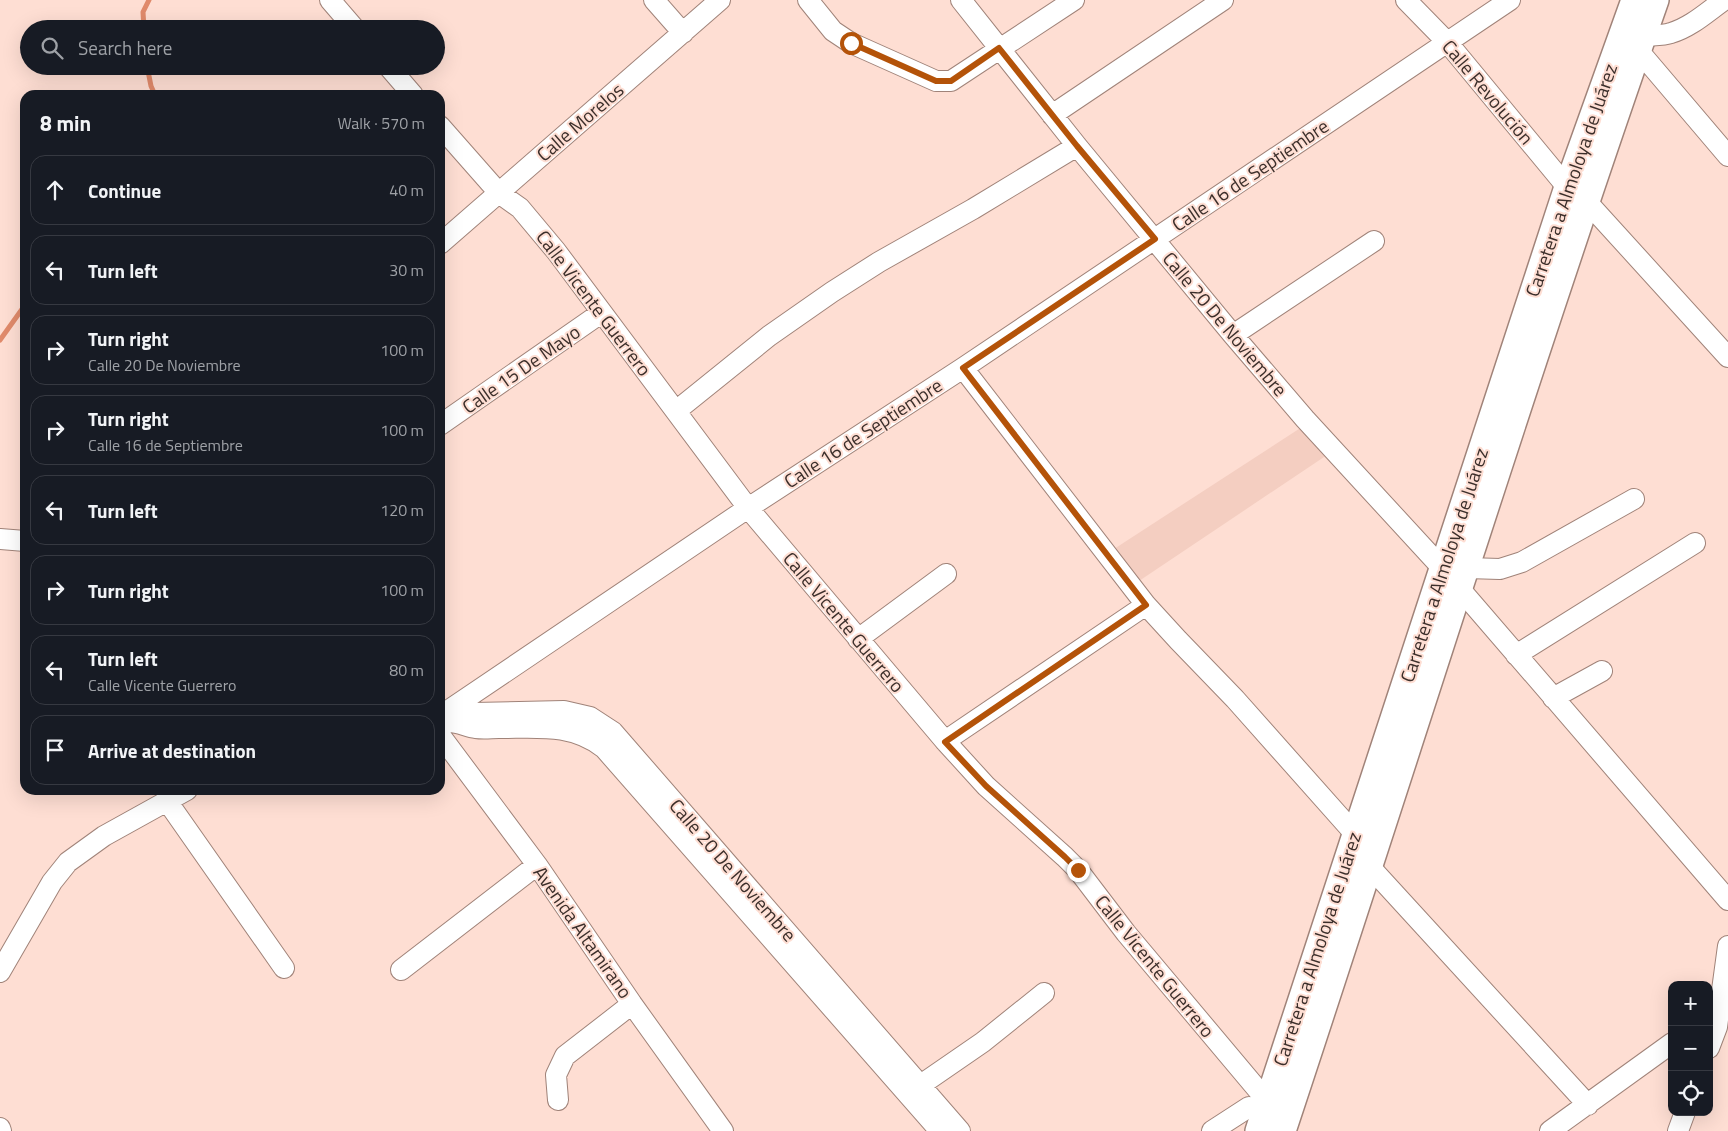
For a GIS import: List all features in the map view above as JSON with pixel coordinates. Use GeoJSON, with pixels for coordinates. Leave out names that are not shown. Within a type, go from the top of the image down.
{"type":"FeatureCollection","features":[{"type":"Feature","properties":{"kind":"main road","name":"Carretera a Almoloya de Juárez"},"geometry":{"type":"LineString","coordinates":[[1284,1131],[1371,868],[1513,387],[1567,187],[1634,0]]}},
{"type":"Feature","properties":{"kind":"main road","name":"Carretera a Almoloya de Juárez"},"geometry":{"type":"LineString","coordinates":[[1513,387],[1588,203],[1656,0]]}},
{"type":"Feature","properties":{"kind":"main road","name":"Carretera a Almoloya de Juárez"},"geometry":{"type":"LineString","coordinates":[[1263,1117],[1355,834],[1457,575]]}},
{"type":"Feature","properties":{"kind":"street"},"geometry":{"type":"LineString","coordinates":[[330,0],[348,20]]}},
{"type":"Feature","properties":{"kind":"street"},"geometry":{"type":"LineString","coordinates":[[654,0],[683,34]]}},
{"type":"Feature","properties":{"kind":"street","name":"Calle Morelos"},"geometry":{"type":"LineString","coordinates":[[445,240],[720,0]]}},
{"type":"Feature","properties":{"kind":"street"},"geometry":{"type":"LineString","coordinates":[[808,0],[833,30],[851,43],[936,81],[951,81],[1074,0]]}},
{"type":"Feature","properties":{"kind":"street","name":"Calle 20 De Noviembre"},"geometry":{"type":"LineString","coordinates":[[961,0],[1077,146],[1234,335],[1306,419],[1457,575],[1516,655],[1728,900]]}},
{"type":"Feature","properties":{"kind":"street"},"geometry":{"type":"LineString","coordinates":[[1052,115],[1223,0]]}},
{"type":"Feature","properties":{"kind":"street","name":"Calle Revolución"},"geometry":{"type":"LineString","coordinates":[[1406,0],[1447,42],[1567,187]]}},
{"type":"Feature","properties":{"kind":"street","name":"Calle 16 de Septiembre"},"geometry":{"type":"LineString","coordinates":[[446,720],[748,508],[963,368],[1510,0]]}},
{"type":"Feature","properties":{"kind":"street"},"geometry":{"type":"LineString","coordinates":[[1724,0],[1681,29],[1641,43],[1728,155]]}},
{"type":"Feature","properties":{"kind":"street"},"geometry":{"type":"LineString","coordinates":[[396,75],[409,90]]}},
{"type":"Feature","properties":{"kind":"street","name":"Calle Vicente Guerrero"},"geometry":{"type":"LineString","coordinates":[[445,132],[499,193],[520,208],[556,251],[748,508],[945,742],[986,786],[1072,863],[1133,941],[1263,1117]]}},
{"type":"Feature","properties":{"kind":"street"},"geometry":{"type":"LineString","coordinates":[[676,412],[770,336],[832,292],[879,262],[973,209],[1077,146]]}},
{"type":"Feature","properties":{"kind":"street"},"geometry":{"type":"LineString","coordinates":[[1588,203],[1728,357]]}},
{"type":"Feature","properties":{"kind":"street"},"geometry":{"type":"LineString","coordinates":[[1234,335],[1374,241]]}},
{"type":"Feature","properties":{"kind":"street","name":"Calle 15 De Mayo"},"geometry":{"type":"LineString","coordinates":[[445,421],[601,313]]}},
{"type":"Feature","properties":{"kind":"street"},"geometry":{"type":"LineString","coordinates":[[963,368],[1146,605],[1235,698],[1355,834]]}},
{"type":"Feature","properties":{"kind":"street"},"geometry":{"type":"LineString","coordinates":[[1457,575],[1500,569],[1522,562],[1634,499]]}},
{"type":"Feature","properties":{"kind":"street"},"geometry":{"type":"LineString","coordinates":[[0,538],[20,540]]}},
{"type":"Feature","properties":{"kind":"street"},"geometry":{"type":"LineString","coordinates":[[1516,655],[1695,543]]}},
{"type":"Feature","properties":{"kind":"street"},"geometry":{"type":"LineString","coordinates":[[858,639],[946,574]]}},
{"type":"Feature","properties":{"kind":"street"},"geometry":{"type":"LineString","coordinates":[[945,742],[1146,605]]}},
{"type":"Feature","properties":{"kind":"street"},"geometry":{"type":"LineString","coordinates":[[1553,698],[1602,672]]}},
{"type":"Feature","properties":{"kind":"street","name":"Calle 20 De Noviembre"},"geometry":{"type":"LineString","coordinates":[[446,720],[474,713],[564,711],[590,717],[613,732],[717,864],[914,1089],[960,1131]]}},
{"type":"Feature","properties":{"kind":"street","name":"Avenida Altamirano"},"geometry":{"type":"LineString","coordinates":[[445,742],[537,865],[632,1004],[723,1131]]}},
{"type":"Feature","properties":{"kind":"street"},"geometry":{"type":"LineString","coordinates":[[0,972],[52,882],[68,862],[104,836],[178,795]]}},
{"type":"Feature","properties":{"kind":"street"},"geometry":{"type":"LineString","coordinates":[[167,801],[284,968]]}},
{"type":"Feature","properties":{"kind":"street"},"geometry":{"type":"LineString","coordinates":[[401,970],[537,865]]}},
{"type":"Feature","properties":{"kind":"street"},"geometry":{"type":"LineString","coordinates":[[1371,868],[1588,1105]]}},
{"type":"Feature","properties":{"kind":"street"},"geometry":{"type":"LineString","coordinates":[[1718,1028],[1725,986],[1728,946]]}},
{"type":"Feature","properties":{"kind":"street"},"geometry":{"type":"LineString","coordinates":[[914,1089],[983,1042],[1044,993]]}},
{"type":"Feature","properties":{"kind":"street"},"geometry":{"type":"LineString","coordinates":[[558,1100],[556,1075],[565,1056],[632,1004]]}},
{"type":"Feature","properties":{"kind":"street"},"geometry":{"type":"LineString","coordinates":[[1550,1131],[1668,1046]]}},
{"type":"Feature","properties":{"kind":"street","name":"Calle 20 De Noviembre"},"geometry":{"type":"LineString","coordinates":[[914,1089],[940,1131]]}},
{"type":"Feature","properties":{"kind":"street"},"geometry":{"type":"LineString","coordinates":[[1212,1131],[1249,1107],[1253,1108],[1263,1117]]}},
{"type":"Feature","properties":{"kind":"street"},"geometry":{"type":"LineString","coordinates":[[1678,1131],[1684,1116]]}},
{"type":"Feature","properties":{"kind":"shaded area"},"geometry":{"type":"Polygon","coordinates":[[[1305,425],[1330,453],[1139,581],[1114,549],[1305,425]]]}},
{"type":"Feature","properties":{"kind":"waterway"},"geometry":{"type":"LineString","coordinates":[[143,20],[143,12],[149,0]]}},
{"type":"Feature","properties":{"kind":"waterway"},"geometry":{"type":"LineString","coordinates":[[149,75],[153,90]]}},
{"type":"Feature","properties":{"kind":"waterway"},"geometry":{"type":"LineString","coordinates":[[0,340],[20,312]]}},
{"type":"Feature","properties":{"kind":"route"},"geometry":{"type":"LineString","coordinates":[[851,43],[936,81],[951,81],[999,48],[1077,146],[1155,239],[963,368],[1146,605],[945,742],[986,786],[1078,870]]}}]}
